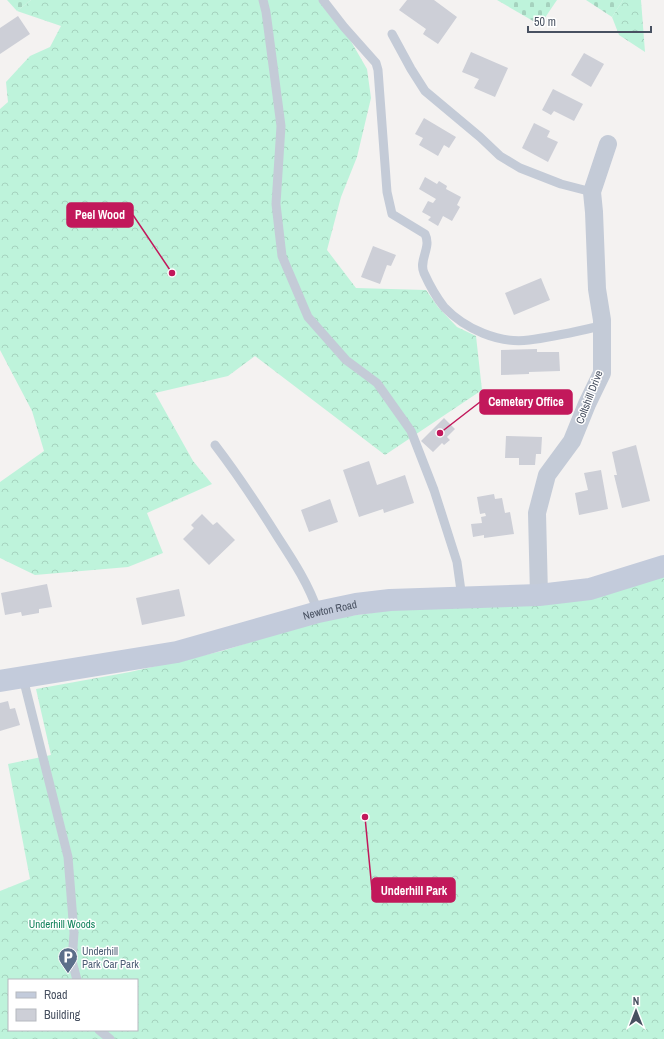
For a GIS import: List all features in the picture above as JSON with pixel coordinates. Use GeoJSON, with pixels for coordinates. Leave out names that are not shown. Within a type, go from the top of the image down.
{"type":"FeatureCollection","features":[{"type":"Feature","properties":{"kind":"street","name":"Coltshill Drive"},"geometry":{"type":"LineString","coordinates":[[539,595],[537,513],[547,475],[572,441],[587,404],[602,373],[602,326],[597,289],[592,192],[608,144]]}},
{"type":"Feature","properties":{"kind":"street","name":"Newton Road"},"geometry":{"type":"LineString","coordinates":[[0,681],[177,652],[318,612],[356,604],[390,600],[539,595],[590,589],[664,566]]}},
{"type":"Feature","properties":{"kind":"lane"},"geometry":{"type":"LineString","coordinates":[[263,0],[266,12],[280,126],[276,204],[282,256],[308,317],[346,360],[377,383],[411,431],[434,490],[457,562],[462,598]]}},
{"type":"Feature","properties":{"kind":"lane"},"geometry":{"type":"LineString","coordinates":[[323,0],[344,27],[376,63],[378,70],[387,192],[392,214],[424,234],[427,239],[423,271],[444,306],[456,318],[471,327],[493,337],[511,340],[528,340],[602,326]]}},
{"type":"Feature","properties":{"kind":"lane"},"geometry":{"type":"LineString","coordinates":[[392,34],[410,69],[425,91],[480,137],[500,156],[520,168],[561,184],[592,192]]}},
{"type":"Feature","properties":{"kind":"lane"},"geometry":{"type":"LineString","coordinates":[[215,445],[237,474],[287,552],[307,585],[314,599],[318,612]]}},
{"type":"Feature","properties":{"kind":"lane"},"geometry":{"type":"LineString","coordinates":[[23,678],[68,857],[74,933],[72,961],[77,979]]}},
{"type":"Feature","properties":{"kind":"lane"},"geometry":{"type":"LineString","coordinates":[[100,1031],[110,1039]]}},
{"type":"Feature","properties":{"kind":"green space"},"geometry":{"type":"Polygon","coordinates":[[[7,0],[31,0],[17,11],[7,0]]]}},
{"type":"Feature","properties":{"kind":"green space"},"geometry":{"type":"Polygon","coordinates":[[[31,0],[327,0],[367,69],[371,98],[357,157],[341,197],[327,250],[356,288],[426,290],[438,307],[457,327],[476,336],[482,390],[385,455],[255,356],[228,376],[155,393],[193,461],[212,484],[147,513],[163,553],[128,567],[35,575],[0,558],[0,482],[44,451],[32,411],[0,350],[0,109],[8,102],[6,82],[30,56],[50,47],[61,26],[17,11],[31,0]]]}},
{"type":"Feature","properties":{"kind":"green space"},"geometry":{"type":"Polygon","coordinates":[[[497,0],[557,0],[540,25],[497,0]]]}},
{"type":"Feature","properties":{"kind":"green space"},"geometry":{"type":"Polygon","coordinates":[[[586,0],[623,0],[612,17],[586,0]]]}},
{"type":"Feature","properties":{"kind":"green space"},"geometry":{"type":"Polygon","coordinates":[[[623,0],[641,0],[645,52],[619,35],[612,17],[623,0]]]}},
{"type":"Feature","properties":{"kind":"green space","name":"Underhill Woods"},"geometry":{"type":"Polygon","coordinates":[[[664,572],[664,1039],[0,1039],[0,891],[30,879],[8,764],[51,755],[36,689],[130,672],[222,651],[321,620],[664,572]]]}},
{"type":"Feature","properties":{"kind":"building"},"geometry":{"type":"Polygon","coordinates":[[[407,0],[434,0],[457,17],[438,44],[423,34],[426,29],[399,10],[407,0]]]}},
{"type":"Feature","properties":{"kind":"building"},"geometry":{"type":"Polygon","coordinates":[[[18,16],[30,34],[0,54],[0,28],[18,16]]]}},
{"type":"Feature","properties":{"kind":"building"},"geometry":{"type":"Polygon","coordinates":[[[471,52],[508,68],[495,97],[474,88],[479,79],[462,72],[471,52]]]}},
{"type":"Feature","properties":{"kind":"building"},"geometry":{"type":"Polygon","coordinates":[[[584,53],[604,64],[591,87],[571,75],[584,53]]]}},
{"type":"Feature","properties":{"kind":"building"},"geometry":{"type":"Polygon","coordinates":[[[553,89],[583,104],[574,121],[554,111],[551,115],[542,110],[553,89]]]}},
{"type":"Feature","properties":{"kind":"building"},"geometry":{"type":"Polygon","coordinates":[[[424,118],[456,137],[449,148],[444,145],[438,156],[419,145],[423,138],[415,134],[424,118]]]}},
{"type":"Feature","properties":{"kind":"building"},"geometry":{"type":"Polygon","coordinates":[[[534,123],[550,131],[547,137],[558,142],[548,162],[522,148],[534,123]]]}},
{"type":"Feature","properties":{"kind":"building"},"geometry":{"type":"Polygon","coordinates":[[[425,177],[437,184],[439,181],[447,186],[446,189],[461,197],[457,205],[460,207],[452,221],[443,216],[438,226],[428,220],[431,217],[422,212],[428,201],[433,203],[436,199],[419,189],[425,177]]]}},
{"type":"Feature","properties":{"kind":"building"},"geometry":{"type":"Polygon","coordinates":[[[373,246],[396,255],[391,266],[387,265],[380,284],[361,277],[373,246]]]}},
{"type":"Feature","properties":{"kind":"building"},"geometry":{"type":"Polygon","coordinates":[[[541,278],[550,300],[514,315],[505,293],[541,278]]]}},
{"type":"Feature","properties":{"kind":"building"},"geometry":{"type":"Polygon","coordinates":[[[537,349],[537,352],[559,352],[560,371],[501,375],[501,350],[537,349]]]}},
{"type":"Feature","properties":{"kind":"building"},"geometry":{"type":"Polygon","coordinates":[[[444,418],[455,429],[447,437],[450,440],[444,445],[442,443],[433,452],[421,441],[444,418]]]}},
{"type":"Feature","properties":{"kind":"building"},"geometry":{"type":"Polygon","coordinates":[[[506,436],[542,437],[541,454],[536,454],[535,465],[519,465],[519,458],[505,458],[506,436]]]}},
{"type":"Feature","properties":{"kind":"building"},"geometry":{"type":"Polygon","coordinates":[[[636,445],[650,501],[622,508],[614,475],[617,475],[612,452],[636,445]]]}},
{"type":"Feature","properties":{"kind":"building"},"geometry":{"type":"Polygon","coordinates":[[[369,461],[377,485],[405,475],[414,503],[384,513],[383,509],[359,517],[343,470],[369,461]]]}},
{"type":"Feature","properties":{"kind":"building"},"geometry":{"type":"Polygon","coordinates":[[[601,470],[608,509],[579,515],[575,493],[588,490],[584,473],[601,470]]]}},
{"type":"Feature","properties":{"kind":"building"},"geometry":{"type":"Polygon","coordinates":[[[494,494],[495,499],[502,498],[505,513],[510,512],[514,534],[484,538],[484,535],[473,537],[471,524],[482,523],[481,517],[486,516],[485,513],[480,514],[477,497],[494,494]]]}},
{"type":"Feature","properties":{"kind":"building"},"geometry":{"type":"Polygon","coordinates":[[[330,499],[338,522],[309,532],[301,510],[330,499]]]}},
{"type":"Feature","properties":{"kind":"building"},"geometry":{"type":"Polygon","coordinates":[[[202,514],[213,525],[217,522],[235,540],[209,565],[183,539],[194,528],[191,525],[202,514]]]}},
{"type":"Feature","properties":{"kind":"building"},"geometry":{"type":"Polygon","coordinates":[[[47,584],[52,607],[39,609],[39,613],[22,616],[21,612],[5,615],[1,593],[47,584]]]}},
{"type":"Feature","properties":{"kind":"building"},"geometry":{"type":"Polygon","coordinates":[[[179,589],[185,616],[142,625],[136,598],[179,589]]]}},
{"type":"Feature","properties":{"kind":"building"},"geometry":{"type":"Polygon","coordinates":[[[8,701],[10,709],[15,708],[20,725],[0,731],[0,703],[8,701]]]}},
{"type":"Feature","properties":{"kind":"place","name":"Peel Wood"},"geometry":{"type":"Point","coordinates":[172,273]}},
{"type":"Feature","properties":{"kind":"place","name":"Cemetery Office"},"geometry":{"type":"Point","coordinates":[440,433]}},
{"type":"Feature","properties":{"kind":"place","name":"Underhill Park"},"geometry":{"type":"Point","coordinates":[365,817]}},
{"type":"Feature","properties":{"kind":"place","name":"Underhill Park Car Park"},"geometry":{"type":"Point","coordinates":[68,974]}}]}
